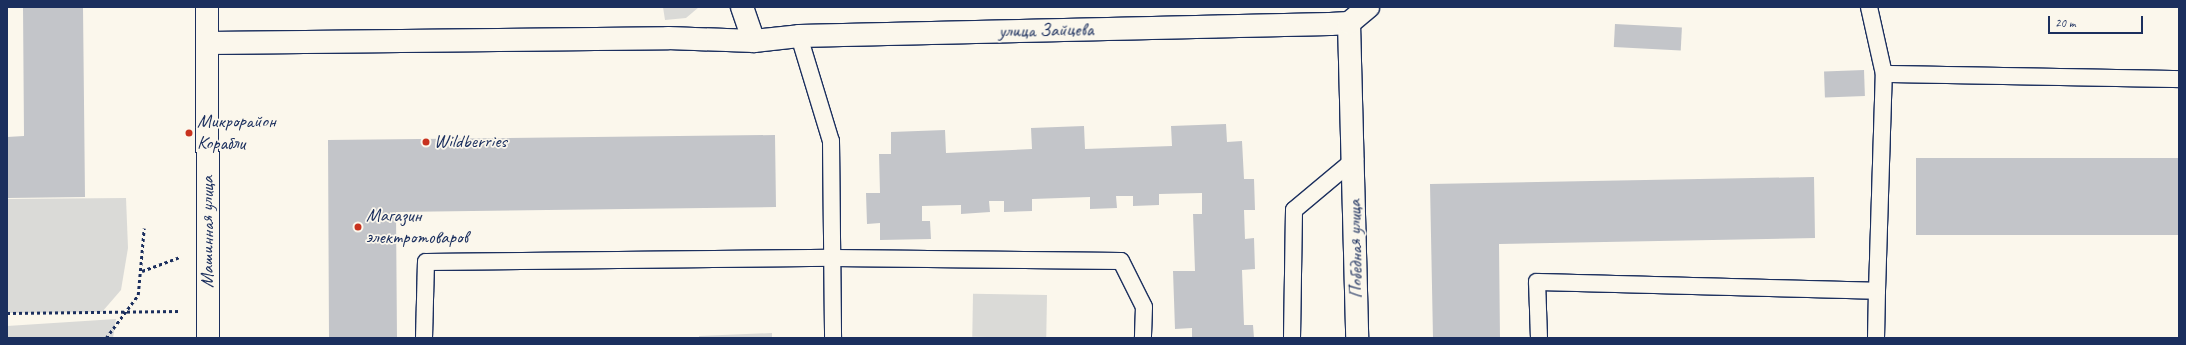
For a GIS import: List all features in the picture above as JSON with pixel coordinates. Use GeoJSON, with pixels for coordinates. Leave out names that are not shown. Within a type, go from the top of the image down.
{"type":"FeatureCollection","features":[{"type":"Feature","properties":{"kind":"street","name":"Машинная улица"},"geometry":{"type":"LineString","coordinates":[[207,7],[208,338]]}},
{"type":"Feature","properties":{"kind":"street"},"geometry":{"type":"LineString","coordinates":[[742,7],[754,41]]}},
{"type":"Feature","properties":{"kind":"street"},"geometry":{"type":"LineString","coordinates":[[1349,23],[1368,7]]}},
{"type":"Feature","properties":{"kind":"street","name":"улица Зайцева"},"geometry":{"type":"LineString","coordinates":[[208,43],[668,38],[754,41],[799,36],[1349,23]]}},
{"type":"Feature","properties":{"kind":"street","name":"Победная улица"},"geometry":{"type":"LineString","coordinates":[[1349,23],[1355,159],[1357,338]]}},
{"type":"Feature","properties":{"kind":"lane"},"geometry":{"type":"LineString","coordinates":[[1869,7],[1884,74],[1876,338]]}},
{"type":"Feature","properties":{"kind":"lane"},"geometry":{"type":"LineString","coordinates":[[799,36],[830,141],[834,258],[834,338]]}},
{"type":"Feature","properties":{"kind":"lane"},"geometry":{"type":"LineString","coordinates":[[1884,74],[2179,79]]}},
{"type":"Feature","properties":{"kind":"lane"},"geometry":{"type":"LineString","coordinates":[[1292,338],[1294,210],[1355,159]]}},
{"type":"Feature","properties":{"kind":"lane"},"geometry":{"type":"LineString","coordinates":[[424,338],[426,262],[834,258],[1121,261],[1144,307],[1143,338]]}},
{"type":"Feature","properties":{"kind":"lane"},"geometry":{"type":"LineString","coordinates":[[1539,338],[1537,282],[1877,291]]}},
{"type":"Feature","properties":{"kind":"path"},"geometry":{"type":"LineString","coordinates":[[106,338],[125,311],[138,296],[142,272],[144,228]]}},
{"type":"Feature","properties":{"kind":"path"},"geometry":{"type":"LineString","coordinates":[[142,272],[186,255],[208,241]]}},
{"type":"Feature","properties":{"kind":"path"},"geometry":{"type":"LineString","coordinates":[[7,313],[208,310]]}},
{"type":"Feature","properties":{"kind":"shaded area"},"geometry":{"type":"Polygon","coordinates":[[[663,7],[699,7],[686,18],[665,20],[663,7]]]}},
{"type":"Feature","properties":{"kind":"shaded area"},"geometry":{"type":"Polygon","coordinates":[[[126,198],[128,248],[121,290],[102,312],[7,313],[7,199],[126,198]]]}},
{"type":"Feature","properties":{"kind":"shaded area"},"geometry":{"type":"Polygon","coordinates":[[[973,294],[1047,295],[1046,338],[972,337],[973,294]]]}},
{"type":"Feature","properties":{"kind":"shaded area"},"geometry":{"type":"Polygon","coordinates":[[[116,319],[113,338],[7,338],[7,326],[116,319]]]}},
{"type":"Feature","properties":{"kind":"shaded area"},"geometry":{"type":"Polygon","coordinates":[[[772,333],[772,338],[699,338],[699,336],[772,333]]]}},
{"type":"Feature","properties":{"kind":"building"},"geometry":{"type":"Polygon","coordinates":[[[23,7],[83,7],[85,197],[7,198],[7,137],[24,136],[23,7]]]}},
{"type":"Feature","properties":{"kind":"building"},"geometry":{"type":"Polygon","coordinates":[[[1615,24],[1682,28],[1681,50],[1614,47],[1615,24]]]}},
{"type":"Feature","properties":{"kind":"building"},"geometry":{"type":"Polygon","coordinates":[[[1864,70],[1865,96],[1825,97],[1824,71],[1864,70]]]}},
{"type":"Feature","properties":{"kind":"building"},"geometry":{"type":"Polygon","coordinates":[[[1226,124],[1227,142],[1242,141],[1244,179],[1254,179],[1255,210],[1244,210],[1245,239],[1254,238],[1255,269],[1242,270],[1244,325],[1253,325],[1254,338],[1192,338],[1192,328],[1175,329],[1173,271],[1195,271],[1193,214],[1202,214],[1202,193],[1159,194],[1159,205],[1133,206],[1133,196],[1116,196],[1117,208],[1090,209],[1090,197],[1032,199],[1032,211],[1004,212],[1004,201],[989,201],[990,212],[961,214],[961,205],[922,206],[922,221],[930,221],[931,239],[880,240],[880,223],[867,224],[866,193],[880,193],[879,154],[891,154],[891,132],[945,130],[946,153],[1032,149],[1031,128],[1084,126],[1085,149],[1172,146],[1171,126],[1226,124]]]}},
{"type":"Feature","properties":{"kind":"building"},"geometry":{"type":"Polygon","coordinates":[[[775,135],[776,207],[396,212],[397,338],[329,338],[328,140],[775,135]]]}},
{"type":"Feature","properties":{"kind":"building"},"geometry":{"type":"Polygon","coordinates":[[[1916,158],[2179,158],[2179,235],[1916,235],[1916,158]]]}},
{"type":"Feature","properties":{"kind":"building"},"geometry":{"type":"Polygon","coordinates":[[[1814,177],[1815,238],[1499,244],[1500,338],[1433,338],[1430,184],[1814,177]]]}},
{"type":"Feature","properties":{"kind":"place","name":"Микрорайон Корабли"},"geometry":{"type":"Point","coordinates":[189,133]}},
{"type":"Feature","properties":{"kind":"place","name":"Wildberries"},"geometry":{"type":"Point","coordinates":[426,142]}},
{"type":"Feature","properties":{"kind":"place","name":"Магазин электротоваров"},"geometry":{"type":"Point","coordinates":[358,227]}}]}
